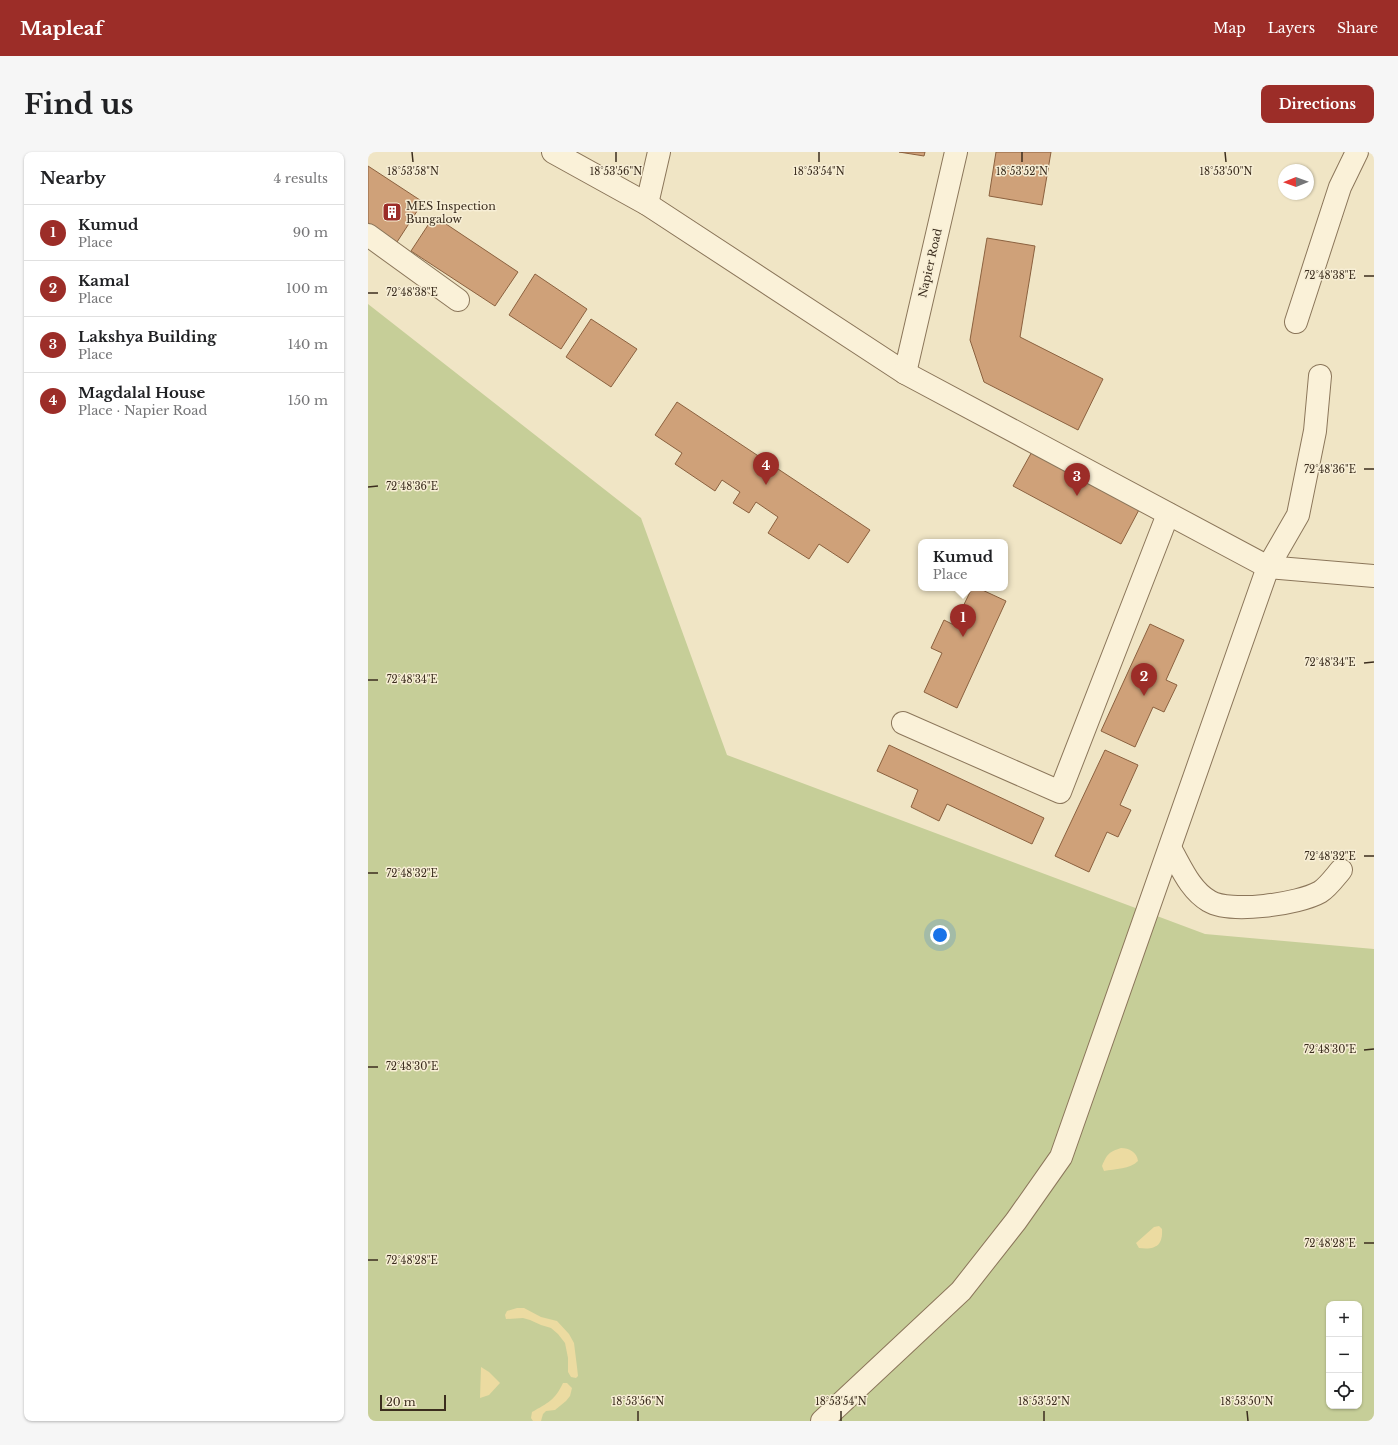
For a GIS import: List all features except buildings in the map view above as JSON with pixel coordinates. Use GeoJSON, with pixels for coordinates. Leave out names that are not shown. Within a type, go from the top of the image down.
{"type":"FeatureCollection","features":[{"type":"Feature","properties":{"kind":"street"},"geometry":{"type":"LineString","coordinates":[[553,152],[647,204],[904,373],[1268,567],[1374,576]]}},
{"type":"Feature","properties":{"kind":"street"},"geometry":{"type":"LineString","coordinates":[[647,204],[659,152]]}},
{"type":"Feature","properties":{"kind":"street","name":"Napier Road"},"geometry":{"type":"LineString","coordinates":[[904,373],[956,152]]}},
{"type":"Feature","properties":{"kind":"street"},"geometry":{"type":"LineString","coordinates":[[1296,322],[1340,187],[1357,152]]}},
{"type":"Feature","properties":{"kind":"street"},"geometry":{"type":"LineString","coordinates":[[368,235],[458,300]]}},
{"type":"Feature","properties":{"kind":"street"},"geometry":{"type":"LineString","coordinates":[[822,1421],[961,1291],[1016,1221],[1060,1157],[1268,567],[1298,515],[1315,431],[1320,376]]}},
{"type":"Feature","properties":{"kind":"street"},"geometry":{"type":"LineString","coordinates":[[903,723],[1060,792],[1168,514]]}},
{"type":"Feature","properties":{"kind":"street"},"geometry":{"type":"LineString","coordinates":[[1170,848],[1194,889],[1210,902],[1235,908],[1296,902],[1321,892],[1341,870]]}},
{"type":"Feature","properties":{"kind":"green space"},"geometry":{"type":"Polygon","coordinates":[[[368,304],[641,518],[727,755],[1205,934],[1374,949],[1374,1421],[368,1421],[368,304]]]}},
{"type":"Feature","properties":{"kind":"sand"},"geometry":{"type":"Polygon","coordinates":[[[1121,1148],[1132,1151],[1136,1155],[1138,1161],[1131,1166],[1104,1171],[1102,1166],[1107,1156],[1111,1152],[1121,1148]]]}},
{"type":"Feature","properties":{"kind":"sand"},"geometry":{"type":"Polygon","coordinates":[[[1159,1226],[1162,1229],[1162,1235],[1157,1246],[1139,1248],[1136,1243],[1154,1227],[1159,1226]]]}},
{"type":"Feature","properties":{"kind":"sand"},"geometry":{"type":"Polygon","coordinates":[[[517,1308],[524,1308],[541,1317],[557,1321],[569,1334],[574,1343],[578,1376],[576,1378],[571,1377],[568,1372],[568,1358],[565,1343],[551,1328],[523,1318],[506,1319],[505,1315],[507,1311],[517,1308]]]}},
{"type":"Feature","properties":{"kind":"sand"},"geometry":{"type":"Polygon","coordinates":[[[481,1367],[489,1372],[500,1383],[489,1395],[480,1398],[481,1367]]]}},
{"type":"Feature","properties":{"kind":"sand"},"geometry":{"type":"Polygon","coordinates":[[[563,1383],[567,1383],[572,1388],[570,1396],[555,1410],[546,1411],[543,1414],[541,1421],[533,1421],[531,1418],[532,1412],[554,1397],[563,1383]]]}},
{"type":"Feature","properties":{"kind":"place","name":"MES Inspection Bungalow"},"geometry":{"type":"Point","coordinates":[392,212]}},
{"type":"Feature","properties":{"kind":"place","name":"Magdalal House"},"geometry":{"type":"Point","coordinates":[766,485]}},
{"type":"Feature","properties":{"kind":"place","name":"Lakshya Building"},"geometry":{"type":"Point","coordinates":[1077,496]}},
{"type":"Feature","properties":{"kind":"place","name":"Kumud"},"geometry":{"type":"Point","coordinates":[963,637]}},
{"type":"Feature","properties":{"kind":"place","name":"Kamal"},"geometry":{"type":"Point","coordinates":[1144,696]}}]}
